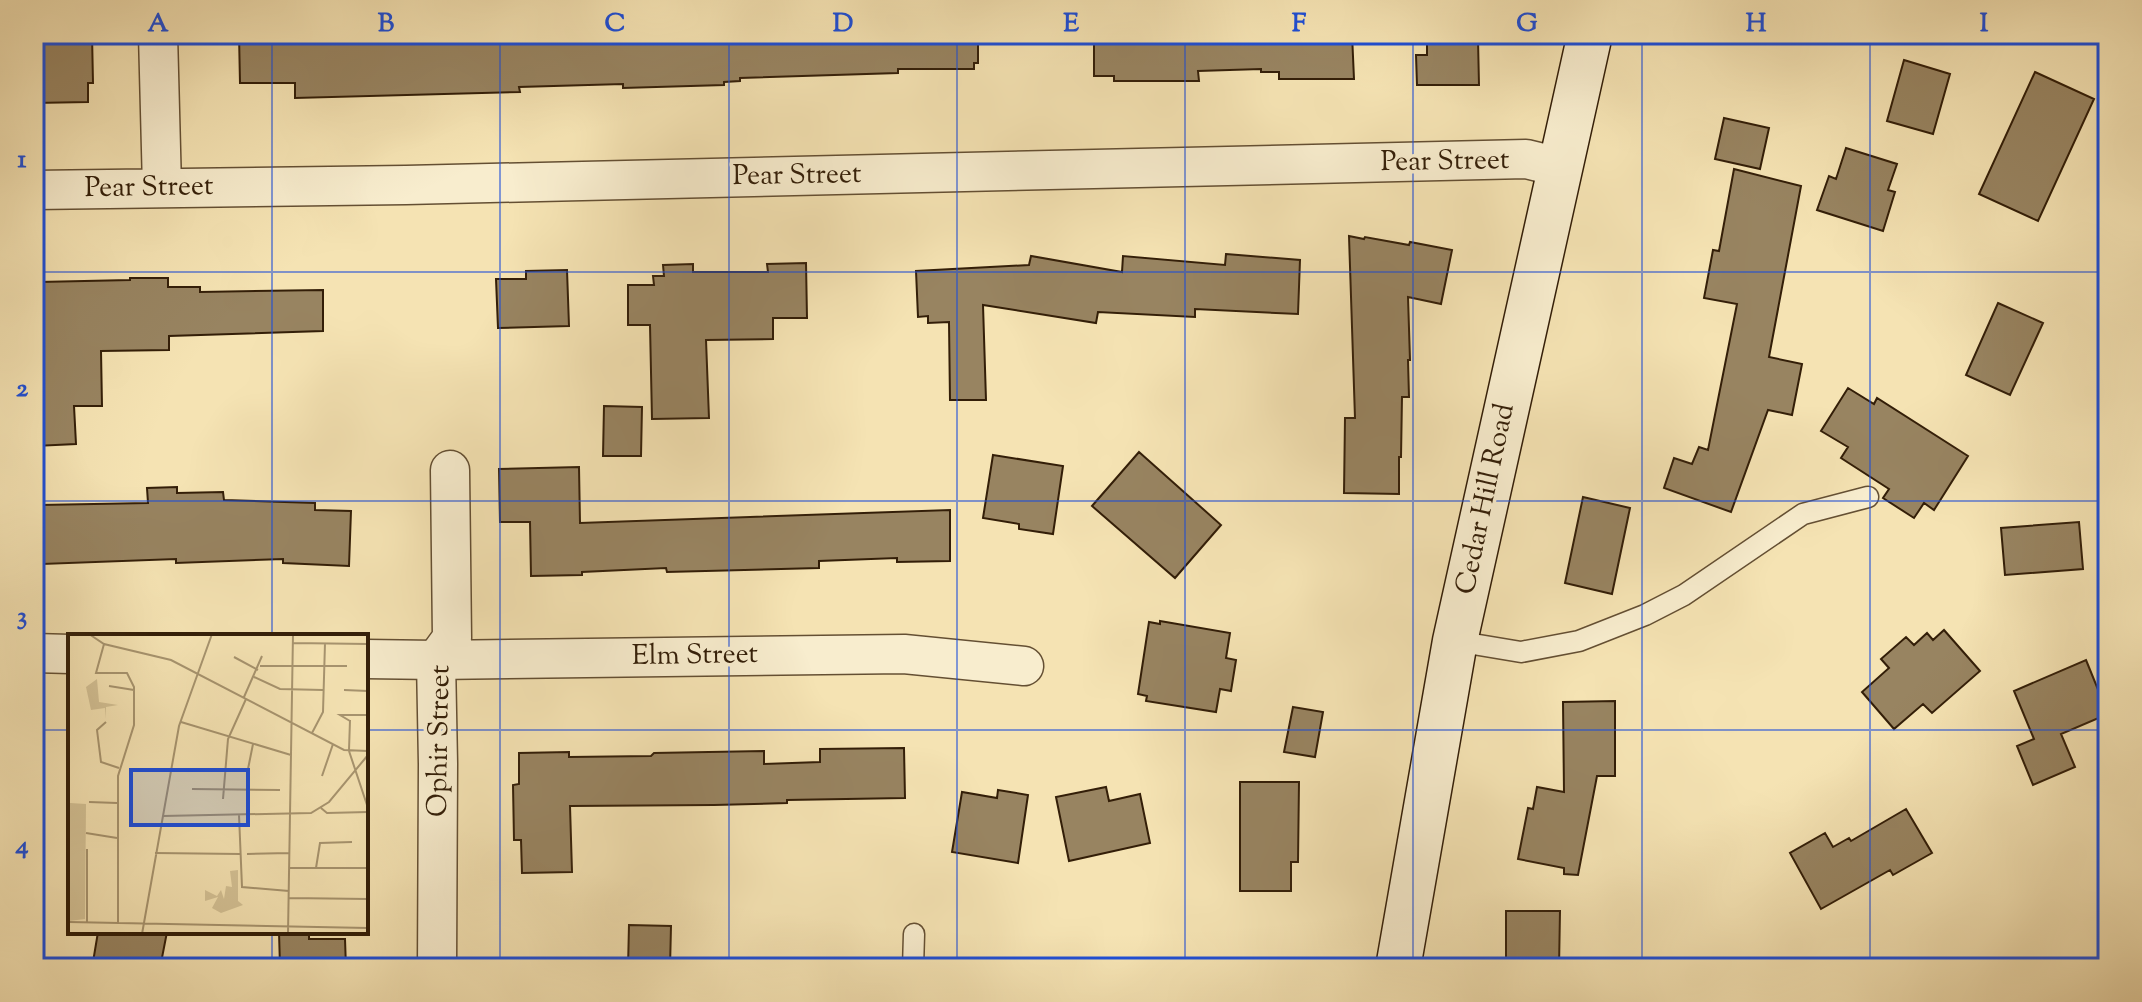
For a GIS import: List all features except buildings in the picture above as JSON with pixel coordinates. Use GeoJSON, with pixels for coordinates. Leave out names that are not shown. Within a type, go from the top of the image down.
{"type":"FeatureCollection","features":[{"type":"Feature","properties":{"kind":"street"},"geometry":{"type":"LineString","coordinates":[[158,34],[162,188]]}},
{"type":"Feature","properties":{"kind":"street","name":"Cedar Hill Road"},"geometry":{"type":"LineString","coordinates":[[1398,968],[1455,641],[1590,34]]}},
{"type":"Feature","properties":{"kind":"street","name":"Pear Street"},"geometry":{"type":"LineString","coordinates":[[34,190],[406,185],[1526,159],[1559,167]]}},
{"type":"Feature","properties":{"kind":"street","name":"Ophir Street"},"geometry":{"type":"LineString","coordinates":[[437,968],[436,660],[452,638],[450,470]]}},
{"type":"Feature","properties":{"kind":"street"},"geometry":{"type":"LineString","coordinates":[[34,653],[68,654]]}},
{"type":"Feature","properties":{"kind":"street","name":"Elm Street"},"geometry":{"type":"LineString","coordinates":[[368,659],[904,654],[1024,666]]}},
{"type":"Feature","properties":{"kind":"lane"},"geometry":{"type":"LineString","coordinates":[[1455,641],[1521,652],[1579,641],[1645,615],[1684,595],[1803,514],[1868,497]]}},
{"type":"Feature","properties":{"kind":"lane"},"geometry":{"type":"LineString","coordinates":[[913,968],[914,934]]}}]}
